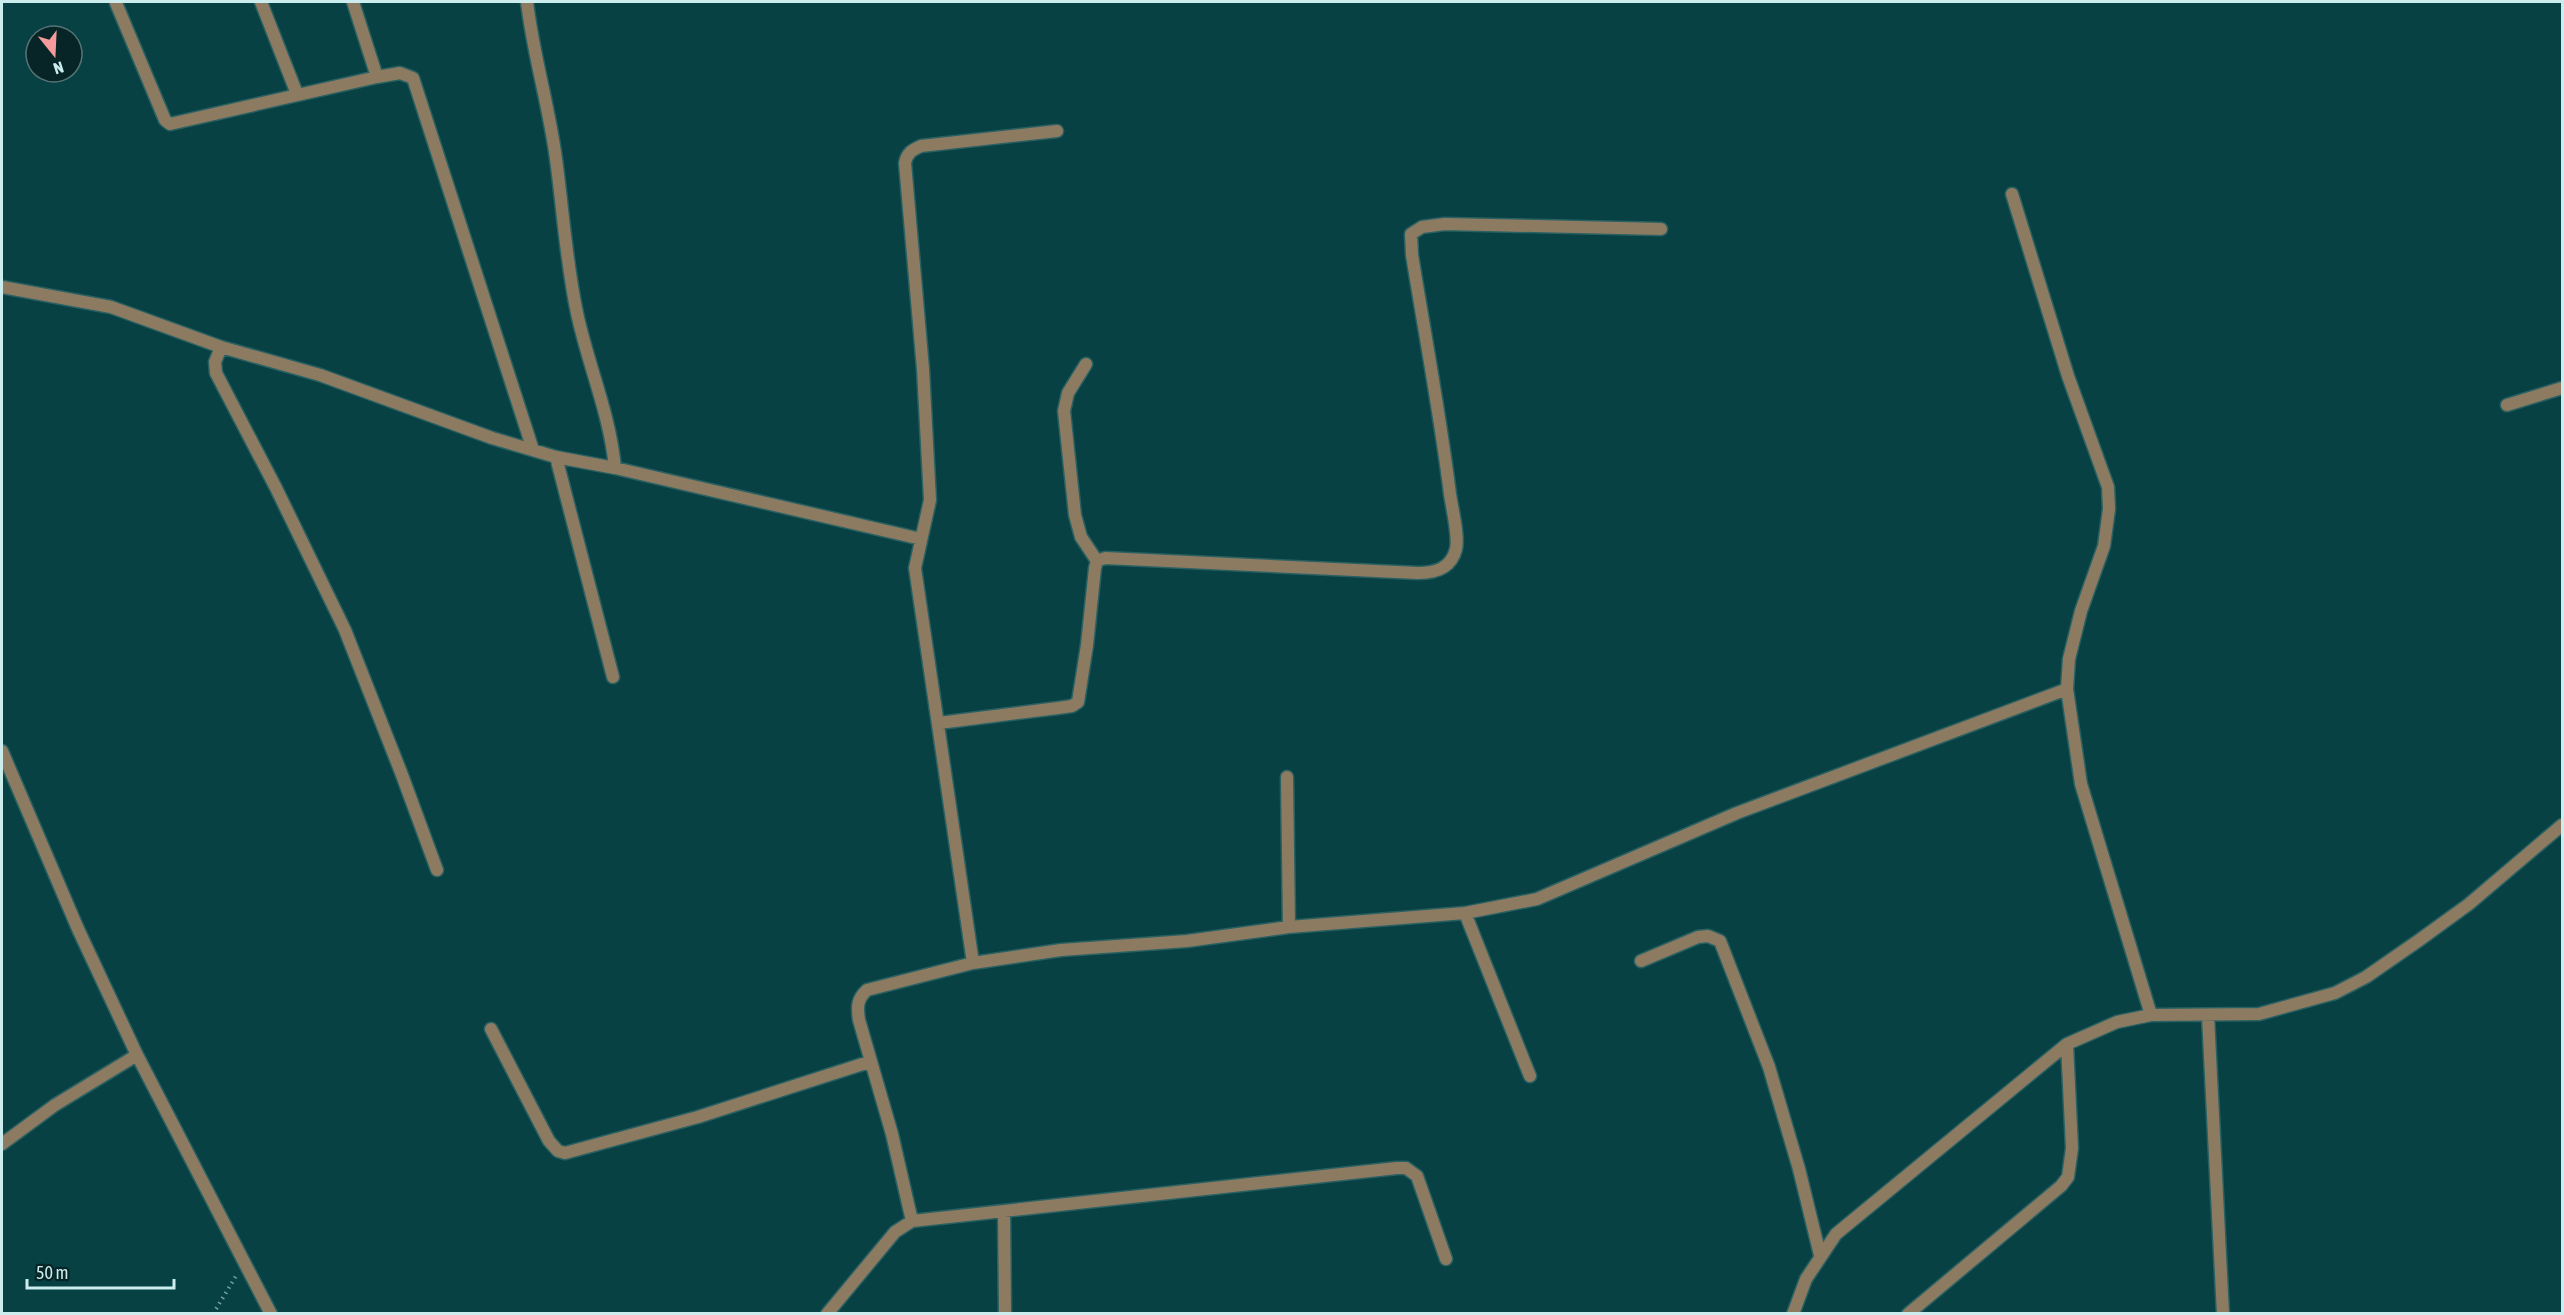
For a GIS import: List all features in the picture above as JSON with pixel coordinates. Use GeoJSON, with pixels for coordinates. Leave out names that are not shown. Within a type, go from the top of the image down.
{"type":"FeatureCollection","features":[{"type":"Feature","properties":{"kind":"street"},"geometry":{"type":"LineString","coordinates":[[261,2],[297,94]]}},
{"type":"Feature","properties":{"kind":"street"},"geometry":{"type":"LineString","coordinates":[[352,2],[377,77]]}},
{"type":"Feature","properties":{"kind":"street"},"geometry":{"type":"LineString","coordinates":[[527,2],[531,34],[556,157],[575,301],[608,424],[615,468]]}},
{"type":"Feature","properties":{"kind":"street"},"geometry":{"type":"LineString","coordinates":[[116,3],[167,123],[174,124],[377,77],[408,74],[413,78],[533,450]]}},
{"type":"Feature","properties":{"kind":"street"},"geometry":{"type":"LineString","coordinates":[[973,963],[915,568],[930,500],[923,369],[906,156],[921,146],[1057,131]]}},
{"type":"Feature","properties":{"kind":"street"},"geometry":{"type":"LineString","coordinates":[[2012,194],[2068,376],[2108,487],[2109,509],[2104,546],[2081,611],[2069,660],[2067,689],[2081,784],[2151,1015]]}},
{"type":"Feature","properties":{"kind":"street"},"geometry":{"type":"LineString","coordinates":[[1097,561],[1111,557],[1264,567],[1437,572],[1450,561],[1456,547],[1448,479],[1412,255],[1411,234],[1422,226],[1446,224],[1661,229]]}},
{"type":"Feature","properties":{"kind":"street"},"geometry":{"type":"LineString","coordinates":[[2,287],[111,307],[221,347],[320,375],[462,428],[556,457],[615,468],[921,539]]}},
{"type":"Feature","properties":{"kind":"street"},"geometry":{"type":"LineString","coordinates":[[221,347],[215,362],[216,373],[271,478],[345,630],[437,870]]}},
{"type":"Feature","properties":{"kind":"street"},"geometry":{"type":"LineString","coordinates":[[939,723],[1072,706],[1078,702],[1097,561],[1081,537],[1075,515],[1064,411],[1068,393],[1086,364]]}},
{"type":"Feature","properties":{"kind":"street"},"geometry":{"type":"LineString","coordinates":[[2507,405],[2562,388]]}},
{"type":"Feature","properties":{"kind":"street"},"geometry":{"type":"LineString","coordinates":[[556,457],[613,677]]}},
{"type":"Feature","properties":{"kind":"street"},"geometry":{"type":"LineString","coordinates":[[912,1221],[892,1134],[869,1062],[859,1020],[857,1008],[860,997],[867,990],[973,963],[1061,950],[1186,941],[1289,927],[1465,912],[1537,899],[1737,813],[2067,689]]}},
{"type":"Feature","properties":{"kind":"street"},"geometry":{"type":"LineString","coordinates":[[2,751],[74,919],[137,1055],[169,1112],[271,1314]]}},
{"type":"Feature","properties":{"kind":"street"},"geometry":{"type":"LineString","coordinates":[[1287,777],[1289,927]]}},
{"type":"Feature","properties":{"kind":"street"},"geometry":{"type":"LineString","coordinates":[[1793,1314],[1806,1279],[1836,1234],[2067,1044],[2117,1022],[2151,1015],[2259,1014],[2334,993],[2366,977],[2469,904],[2562,825]]}},
{"type":"Feature","properties":{"kind":"street"},"geometry":{"type":"LineString","coordinates":[[1465,912],[1530,1076]]}},
{"type":"Feature","properties":{"kind":"street"},"geometry":{"type":"LineString","coordinates":[[1641,961],[1698,937],[1708,936],[1720,942],[1769,1067],[1800,1169],[1820,1255]]}},
{"type":"Feature","properties":{"kind":"street"},"geometry":{"type":"LineString","coordinates":[[2208,1016],[2223,1314]]}},
{"type":"Feature","properties":{"kind":"street"},"geometry":{"type":"LineString","coordinates":[[490,1029],[549,1141],[558,1151],[565,1153],[688,1120],[869,1062]]}},
{"type":"Feature","properties":{"kind":"street"},"geometry":{"type":"LineString","coordinates":[[1908,1314],[2061,1186],[2068,1177],[2072,1148],[2067,1044]]}},
{"type":"Feature","properties":{"kind":"street"},"geometry":{"type":"LineString","coordinates":[[2,1144],[55,1105],[137,1055]]}},
{"type":"Feature","properties":{"kind":"street"},"geometry":{"type":"LineString","coordinates":[[827,1314],[895,1232],[912,1221],[1406,1168],[1417,1176],[1446,1259]]}},
{"type":"Feature","properties":{"kind":"street"},"geometry":{"type":"LineString","coordinates":[[1004,1211],[1005,1314]]}},
{"type":"Feature","properties":{"kind":"path"},"geometry":{"type":"LineString","coordinates":[[213,1314],[245,1262]]}}]}
